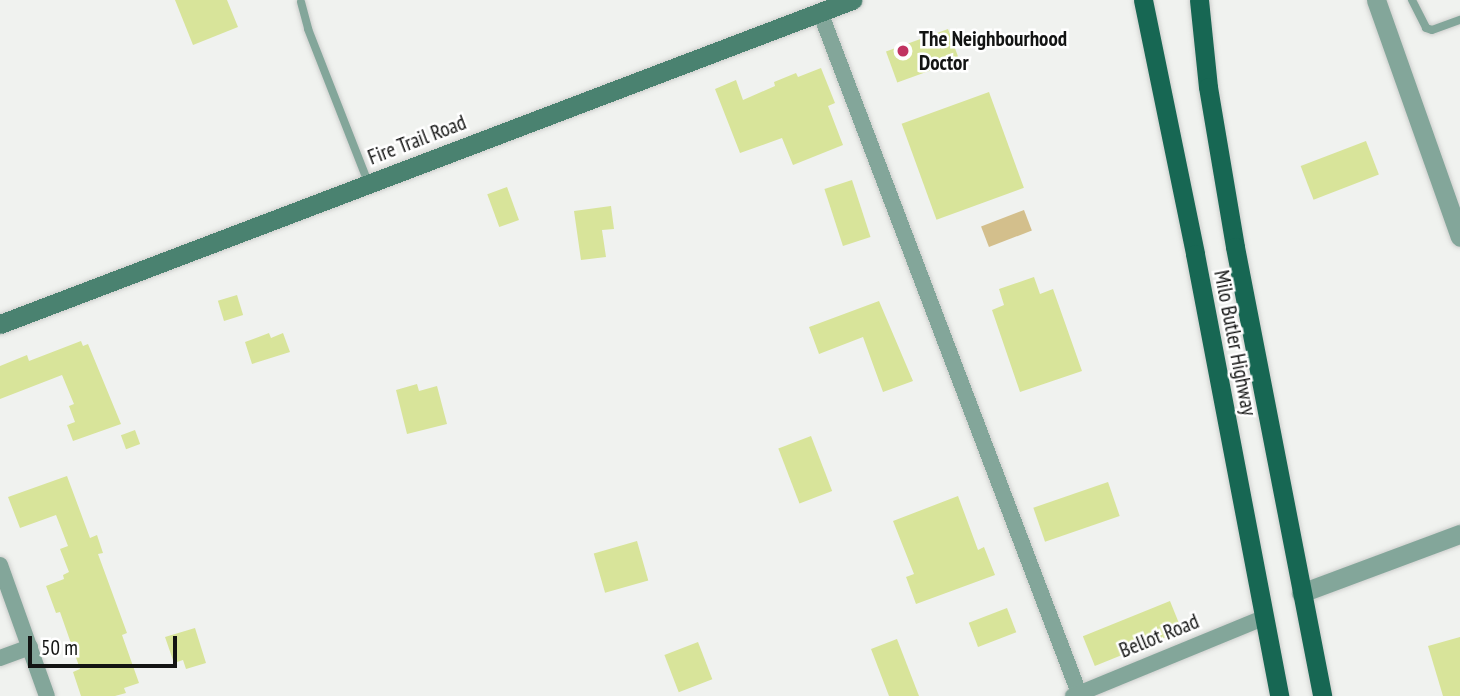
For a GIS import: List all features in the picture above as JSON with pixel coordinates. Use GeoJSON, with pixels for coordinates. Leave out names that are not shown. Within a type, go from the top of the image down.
{"type":"FeatureCollection","features":[{"type":"Feature","properties":{"kind":"main road","name":"Fire Trail Road"},"geometry":{"type":"LineString","coordinates":[[0,324],[852,0]]}},
{"type":"Feature","properties":{"kind":"main road","name":"Milo Butler Highway"},"geometry":{"type":"LineString","coordinates":[[1143,0],[1193,242],[1279,696]]}},
{"type":"Feature","properties":{"kind":"main road","name":"Milo Butler Highway"},"geometry":{"type":"LineString","coordinates":[[1199,0],[1208,87],[1235,247],[1322,696]]}},
{"type":"Feature","properties":{"kind":"street"},"geometry":{"type":"LineString","coordinates":[[1376,0],[1460,237]]}},
{"type":"Feature","properties":{"kind":"street"},"geometry":{"type":"LineString","coordinates":[[820,12],[1076,695]]}},
{"type":"Feature","properties":{"kind":"street"},"geometry":{"type":"LineString","coordinates":[[1301,593],[1460,534]]}},
{"type":"Feature","properties":{"kind":"street"},"geometry":{"type":"LineString","coordinates":[[0,565],[47,696]]}},
{"type":"Feature","properties":{"kind":"street","name":"Bellot Road"},"geometry":{"type":"LineString","coordinates":[[1076,695],[1264,618]]}},
{"type":"Feature","properties":{"kind":"street"},"geometry":{"type":"LineString","coordinates":[[0,658],[30,647]]}},
{"type":"Feature","properties":{"kind":"lane"},"geometry":{"type":"LineString","coordinates":[[1412,0],[1426,28],[1433,30],[1460,20]]}},
{"type":"Feature","properties":{"kind":"lane"},"geometry":{"type":"LineString","coordinates":[[301,2],[308,29],[368,182]]}},
{"type":"Feature","properties":{"kind":"shaded area"},"geometry":{"type":"Polygon","coordinates":[[[1024,210],[1032,231],[989,247],[981,226],[1024,210]]]}},
{"type":"Feature","properties":{"kind":"building"},"geometry":{"type":"Polygon","coordinates":[[[175,0],[227,0],[238,27],[193,45],[175,0]]]}},
{"type":"Feature","properties":{"kind":"building"},"geometry":{"type":"Polygon","coordinates":[[[948,29],[959,60],[897,83],[886,52],[948,29]]]}},
{"type":"Feature","properties":{"kind":"building"},"geometry":{"type":"Polygon","coordinates":[[[821,68],[835,103],[828,106],[843,145],[793,165],[782,138],[740,153],[715,89],[736,80],[743,100],[775,86],[774,82],[796,73],[798,77],[821,68]]]}},
{"type":"Feature","properties":{"kind":"building"},"geometry":{"type":"Polygon","coordinates":[[[989,92],[1024,188],[936,220],[902,124],[989,92]]]}},
{"type":"Feature","properties":{"kind":"building"},"geometry":{"type":"Polygon","coordinates":[[[1366,141],[1379,175],[1314,200],[1301,166],[1366,141]]]}},
{"type":"Feature","properties":{"kind":"building"},"geometry":{"type":"Polygon","coordinates":[[[852,180],[871,237],[843,246],[824,189],[852,180]]]}},
{"type":"Feature","properties":{"kind":"building"},"geometry":{"type":"Polygon","coordinates":[[[507,187],[519,220],[499,227],[487,194],[507,187]]]}},
{"type":"Feature","properties":{"kind":"building"},"geometry":{"type":"Polygon","coordinates":[[[611,206],[614,229],[602,230],[606,257],[581,260],[574,211],[611,206]]]}},
{"type":"Feature","properties":{"kind":"building"},"geometry":{"type":"Polygon","coordinates":[[[1034,277],[1040,294],[1053,289],[1082,371],[1020,392],[992,310],[1004,305],[999,289],[1034,277]]]}},
{"type":"Feature","properties":{"kind":"building"},"geometry":{"type":"Polygon","coordinates":[[[237,295],[243,315],[224,321],[218,301],[237,295]]]}},
{"type":"Feature","properties":{"kind":"building"},"geometry":{"type":"Polygon","coordinates":[[[879,301],[913,381],[883,392],[863,337],[819,354],[809,327],[879,301]]]}},
{"type":"Feature","properties":{"kind":"building"},"geometry":{"type":"Polygon","coordinates":[[[269,333],[271,338],[283,333],[290,352],[252,364],[245,342],[269,333]]]}},
{"type":"Feature","properties":{"kind":"building"},"geometry":{"type":"Polygon","coordinates":[[[81,341],[83,346],[88,344],[121,424],[73,441],[67,425],[75,422],[69,406],[74,404],[62,375],[0,399],[0,366],[27,355],[29,361],[81,341]]]}},
{"type":"Feature","properties":{"kind":"building"},"geometry":{"type":"Polygon","coordinates":[[[417,384],[419,391],[437,386],[447,424],[407,434],[396,390],[417,384]]]}},
{"type":"Feature","properties":{"kind":"building"},"geometry":{"type":"Polygon","coordinates":[[[135,430],[140,444],[126,449],[121,435],[135,430]]]}},
{"type":"Feature","properties":{"kind":"building"},"geometry":{"type":"Polygon","coordinates":[[[811,436],[832,491],[799,504],[778,449],[811,436]]]}},
{"type":"Feature","properties":{"kind":"building"},"geometry":{"type":"Polygon","coordinates":[[[67,476],[90,538],[97,535],[103,553],[98,554],[127,633],[122,635],[139,683],[124,688],[126,693],[115,696],[81,696],[73,672],[80,669],[60,612],[56,613],[46,586],[64,579],[63,575],[69,572],[60,549],[68,546],[56,515],[20,528],[8,497],[67,476]]]}},
{"type":"Feature","properties":{"kind":"building"},"geometry":{"type":"Polygon","coordinates":[[[1108,482],[1120,516],[1045,542],[1033,508],[1108,482]]]}},
{"type":"Feature","properties":{"kind":"building"},"geometry":{"type":"Polygon","coordinates":[[[958,496],[978,550],[984,547],[995,575],[916,604],[906,577],[914,574],[893,521],[958,496]]]}},
{"type":"Feature","properties":{"kind":"building"},"geometry":{"type":"Polygon","coordinates":[[[637,541],[648,580],[605,593],[594,553],[637,541]]]}},
{"type":"Feature","properties":{"kind":"building"},"geometry":{"type":"Polygon","coordinates":[[[1170,601],[1182,631],[1095,666],[1083,636],[1170,601]]]}},
{"type":"Feature","properties":{"kind":"building"},"geometry":{"type":"Polygon","coordinates":[[[1007,608],[1016,632],[978,647],[969,623],[1007,608]]]}},
{"type":"Feature","properties":{"kind":"building"},"geometry":{"type":"Polygon","coordinates":[[[195,628],[206,663],[186,669],[183,660],[174,663],[165,637],[195,628]]]}},
{"type":"Feature","properties":{"kind":"building"},"geometry":{"type":"Polygon","coordinates":[[[1460,637],[1460,696],[1443,696],[1428,646],[1460,637]]]}},
{"type":"Feature","properties":{"kind":"building"},"geometry":{"type":"Polygon","coordinates":[[[897,639],[919,696],[889,696],[871,649],[897,639]]]}},
{"type":"Feature","properties":{"kind":"building"},"geometry":{"type":"Polygon","coordinates":[[[698,642],[712,679],[679,692],[664,655],[698,642]]]}},
{"type":"Feature","properties":{"kind":"place","name":"The Neighbourhood Doctor"},"geometry":{"type":"Point","coordinates":[903,51]}}]}
